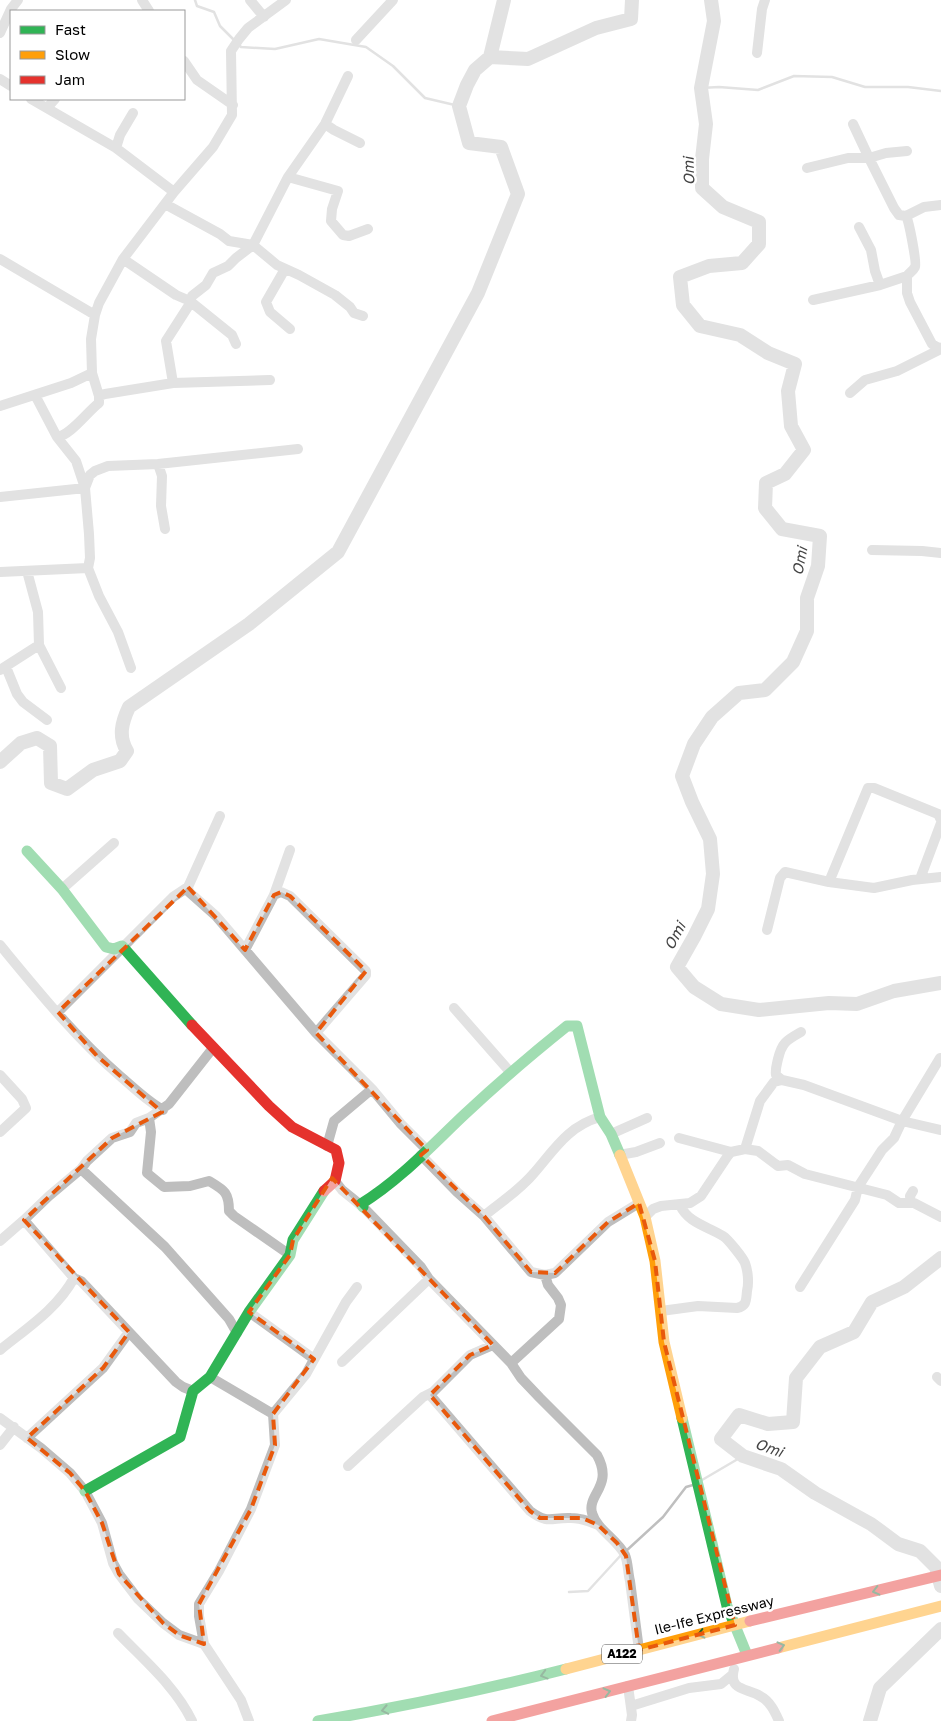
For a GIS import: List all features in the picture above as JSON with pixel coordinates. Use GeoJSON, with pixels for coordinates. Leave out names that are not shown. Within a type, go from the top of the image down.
{"type":"FeatureCollection","features":[{"type":"Feature","properties":{"kind":"main road"},"geometry":{"type":"LineString","coordinates":[[27,851],[62,889],[106,947],[114,949],[122,946],[213,1048],[269,1106],[292,1127],[336,1150],[339,1163],[335,1181],[326,1188],[293,1240],[290,1255],[249,1312],[210,1377],[193,1390],[180,1437],[85,1492]]}},
{"type":"Feature","properties":{"kind":"main road"},"geometry":{"type":"LineString","coordinates":[[363,1207],[361,1204],[376,1194],[511,1073],[568,1026],[577,1026],[600,1117],[611,1134],[645,1217],[655,1261],[664,1342],[728,1606],[735,1625],[742,1656]]}},
{"type":"Feature","properties":{"kind":"main road","name":"Ile-Ife Expressway"},"geometry":{"type":"LineString","coordinates":[[318,1721],[512,1684],[735,1625],[941,1575]]}},
{"type":"Feature","properties":{"kind":"main road","name":"A122"},"geometry":{"type":"LineString","coordinates":[[492,1721],[938,1606]]}},
{"type":"Feature","properties":{"kind":"street"},"geometry":{"type":"LineString","coordinates":[[0,33],[10,9],[18,0]]}},
{"type":"Feature","properties":{"kind":"street"},"geometry":{"type":"LineString","coordinates":[[250,0],[264,17]]}},
{"type":"Feature","properties":{"kind":"street"},"geometry":{"type":"LineString","coordinates":[[57,437],[67,435],[99,403],[99,396],[92,373],[91,339],[99,302],[123,259],[174,192],[206,154],[224,130],[232,115],[231,51],[248,28],[286,0]]}},
{"type":"Feature","properties":{"kind":"street"},"geometry":{"type":"LineString","coordinates":[[356,40],[393,0]]}},
{"type":"Feature","properties":{"kind":"street"},"geometry":{"type":"LineString","coordinates":[[757,52],[762,9],[765,0]]}},
{"type":"Feature","properties":{"kind":"street"},"geometry":{"type":"LineString","coordinates":[[185,63],[197,80],[233,105]]}},
{"type":"Feature","properties":{"kind":"street"},"geometry":{"type":"LineString","coordinates":[[123,259],[176,295],[190,301],[192,296],[206,285],[213,273],[228,266],[253,245],[288,177],[325,124],[348,76]]}},
{"type":"Feature","properties":{"kind":"street"},"geometry":{"type":"LineString","coordinates":[[33,100],[116,148],[174,192]]}},
{"type":"Feature","properties":{"kind":"street"},"geometry":{"type":"LineString","coordinates":[[47,108],[54,100]]}},
{"type":"Feature","properties":{"kind":"street"},"geometry":{"type":"LineString","coordinates":[[116,148],[120,135],[133,113]]}},
{"type":"Feature","properties":{"kind":"street"},"geometry":{"type":"LineString","coordinates":[[325,124],[360,143]]}},
{"type":"Feature","properties":{"kind":"street"},"geometry":{"type":"LineString","coordinates":[[853,124],[868,158],[899,215],[906,216],[924,208],[941,205]]}},
{"type":"Feature","properties":{"kind":"street"},"geometry":{"type":"LineString","coordinates":[[807,168],[848,158],[868,158],[886,152],[907,151]]}},
{"type":"Feature","properties":{"kind":"street"},"geometry":{"type":"LineString","coordinates":[[288,177],[338,191],[331,221],[343,235],[349,236],[368,229]]}},
{"type":"Feature","properties":{"kind":"street"},"geometry":{"type":"LineString","coordinates":[[165,204],[220,234],[229,241],[253,245],[277,265],[322,286],[350,307],[354,313],[363,316]]}},
{"type":"Feature","properties":{"kind":"street"},"geometry":{"type":"LineString","coordinates":[[813,300],[880,285],[906,276],[916,266],[916,260],[909,222],[906,216]]}},
{"type":"Feature","properties":{"kind":"street"},"geometry":{"type":"LineString","coordinates":[[859,227],[872,250],[880,285]]}},
{"type":"Feature","properties":{"kind":"street"},"geometry":{"type":"LineString","coordinates":[[0,259],[95,315]]}},
{"type":"Feature","properties":{"kind":"street"},"geometry":{"type":"LineString","coordinates":[[285,269],[266,302],[270,312],[290,329]]}},
{"type":"Feature","properties":{"kind":"street"},"geometry":{"type":"LineString","coordinates":[[906,276],[907,293],[910,302],[932,344],[941,348]]}},
{"type":"Feature","properties":{"kind":"street"},"geometry":{"type":"LineString","coordinates":[[173,383],[166,341],[191,302],[232,335],[236,340],[236,344]]}},
{"type":"Feature","properties":{"kind":"street"},"geometry":{"type":"LineString","coordinates":[[850,393],[865,380],[897,371],[941,348]]}},
{"type":"Feature","properties":{"kind":"street"},"geometry":{"type":"LineString","coordinates":[[0,406],[71,383],[92,373]]}},
{"type":"Feature","properties":{"kind":"street"},"geometry":{"type":"LineString","coordinates":[[99,396],[173,383],[270,380]]}},
{"type":"Feature","properties":{"kind":"street"},"geometry":{"type":"LineString","coordinates":[[35,395],[57,437],[76,461],[85,488],[90,558],[88,568],[118,632],[131,668]]}},
{"type":"Feature","properties":{"kind":"street"},"geometry":{"type":"LineString","coordinates":[[85,488],[90,475],[108,466],[158,464],[298,449]]}},
{"type":"Feature","properties":{"kind":"street"},"geometry":{"type":"LineString","coordinates":[[158,464],[162,476],[161,506],[165,530]]}},
{"type":"Feature","properties":{"kind":"street"},"geometry":{"type":"LineString","coordinates":[[0,497],[85,488]]}},
{"type":"Feature","properties":{"kind":"street"},"geometry":{"type":"LineString","coordinates":[[872,550],[941,553]]}},
{"type":"Feature","properties":{"kind":"street"},"geometry":{"type":"LineString","coordinates":[[0,572],[88,568]]}},
{"type":"Feature","properties":{"kind":"street"},"geometry":{"type":"LineString","coordinates":[[27,571],[38,612],[39,645],[61,688]]}},
{"type":"Feature","properties":{"kind":"street"},"geometry":{"type":"LineString","coordinates":[[39,645],[3,669],[23,702],[47,720]]}},
{"type":"Feature","properties":{"kind":"street"},"geometry":{"type":"LineString","coordinates":[[829,882],[868,788],[874,788],[938,814],[941,822],[920,879]]}},
{"type":"Feature","properties":{"kind":"street"},"geometry":{"type":"LineString","coordinates":[[58,1012],[122,946],[173,897],[188,887],[220,816]]}},
{"type":"Feature","properties":{"kind":"street"},"geometry":{"type":"LineString","coordinates":[[62,889],[114,843]]}},
{"type":"Feature","properties":{"kind":"street"},"geometry":{"type":"LineString","coordinates":[[245,950],[274,895],[290,850]]}},
{"type":"Feature","properties":{"kind":"street"},"geometry":{"type":"LineString","coordinates":[[767,930],[780,878],[785,872],[829,882],[874,888],[941,877]]}},
{"type":"Feature","properties":{"kind":"street"},"geometry":{"type":"LineString","coordinates":[[188,887],[189,892],[216,916],[316,1033],[372,1089],[457,1192],[484,1216],[531,1272],[545,1276],[554,1273],[608,1222],[639,1203]]}},
{"type":"Feature","properties":{"kind":"street"},"geometry":{"type":"LineString","coordinates":[[274,895],[281,892],[290,896],[366,970],[366,975],[316,1033]]}},
{"type":"Feature","properties":{"kind":"street"},"geometry":{"type":"LineString","coordinates":[[0,946],[49,1005],[58,1012],[72,1031],[97,1056],[151,1103],[163,1110]]}},
{"type":"Feature","properties":{"kind":"street"},"geometry":{"type":"LineString","coordinates":[[454,1008],[511,1073]]}},
{"type":"Feature","properties":{"kind":"street"},"geometry":{"type":"LineString","coordinates":[[782,1080],[776,1075],[775,1070],[780,1047],[788,1039],[801,1032]]}},
{"type":"Feature","properties":{"kind":"street"},"geometry":{"type":"LineString","coordinates":[[0,1241],[81,1169],[112,1138],[130,1132],[136,1123],[163,1110],[213,1048]]}},
{"type":"Feature","properties":{"kind":"street"},"geometry":{"type":"LineString","coordinates":[[800,1288],[855,1200],[858,1187],[882,1150],[894,1138],[902,1121],[940,1058]]}},
{"type":"Feature","properties":{"kind":"street"},"geometry":{"type":"LineString","coordinates":[[0,1075],[22,1099],[26,1108],[0,1132]]}},
{"type":"Feature","properties":{"kind":"street"},"geometry":{"type":"LineString","coordinates":[[744,1149],[760,1100],[774,1082],[782,1080],[804,1085],[902,1121],[940,1130]]}},
{"type":"Feature","properties":{"kind":"street"},"geometry":{"type":"LineString","coordinates":[[327,1146],[334,1121],[372,1089]]}},
{"type":"Feature","properties":{"kind":"street"},"geometry":{"type":"LineString","coordinates":[[484,1216],[516,1192],[570,1132],[592,1119],[600,1117]]}},
{"type":"Feature","properties":{"kind":"street"},"geometry":{"type":"LineString","coordinates":[[149,1118],[151,1132],[147,1173],[164,1187],[190,1186],[209,1181],[224,1190],[229,1200],[229,1211],[234,1216],[290,1255]]}},
{"type":"Feature","properties":{"kind":"street"},"geometry":{"type":"LineString","coordinates":[[611,1134],[647,1118]]}},
{"type":"Feature","properties":{"kind":"street"},"geometry":{"type":"LineString","coordinates":[[679,1138],[731,1152],[744,1149],[758,1151],[778,1166],[788,1165],[805,1174],[887,1195],[900,1202],[911,1203],[941,1217]]}},
{"type":"Feature","properties":{"kind":"street"},"geometry":{"type":"LineString","coordinates":[[620,1155],[636,1152],[660,1143]]}},
{"type":"Feature","properties":{"kind":"street"},"geometry":{"type":"LineString","coordinates":[[645,1217],[653,1209],[661,1206],[690,1203],[700,1196],[731,1152]]}},
{"type":"Feature","properties":{"kind":"street"},"geometry":{"type":"LineString","coordinates":[[81,1169],[165,1247],[229,1319],[238,1333]]}},
{"type":"Feature","properties":{"kind":"street"},"geometry":{"type":"LineString","coordinates":[[335,1181],[421,1267],[429,1279],[511,1363],[521,1378],[596,1455],[602,1464],[603,1480],[592,1504],[592,1512],[598,1525]]}},
{"type":"Feature","properties":{"kind":"street"},"geometry":{"type":"LineString","coordinates":[[911,1203],[910,1196],[913,1191]]}},
{"type":"Feature","properties":{"kind":"street"},"geometry":{"type":"LineString","coordinates":[[661,1311],[698,1306],[737,1308],[742,1307],[746,1303],[748,1284],[745,1263],[726,1237],[690,1220],[680,1205]]}},
{"type":"Feature","properties":{"kind":"street"},"geometry":{"type":"LineString","coordinates":[[24,1220],[74,1278],[81,1281],[176,1382],[182,1387],[193,1390]]}},
{"type":"Feature","properties":{"kind":"street"},"geometry":{"type":"LineString","coordinates":[[511,1363],[558,1320],[561,1305],[548,1285],[545,1276]]}},
{"type":"Feature","properties":{"kind":"street"},"geometry":{"type":"LineString","coordinates":[[0,1350],[20,1333],[32,1326],[52,1307],[66,1292],[74,1278]]}},
{"type":"Feature","properties":{"kind":"street"},"geometry":{"type":"LineString","coordinates":[[342,1362],[429,1279]]}},
{"type":"Feature","properties":{"kind":"street"},"geometry":{"type":"LineString","coordinates":[[249,1721],[241,1700],[204,1644],[199,1604],[219,1571],[251,1509],[275,1445],[273,1414],[306,1374],[346,1302],[357,1287]]}},
{"type":"Feature","properties":{"kind":"street"},"geometry":{"type":"LineString","coordinates":[[249,1312],[314,1360]]}},
{"type":"Feature","properties":{"kind":"street"},"geometry":{"type":"LineString","coordinates":[[27,1438],[103,1368],[129,1332]]}},
{"type":"Feature","properties":{"kind":"street"},"geometry":{"type":"LineString","coordinates":[[348,1466],[423,1397],[430,1395],[470,1355],[493,1344]]}},
{"type":"Feature","properties":{"kind":"street"},"geometry":{"type":"LineString","coordinates":[[210,1377],[273,1414]]}},
{"type":"Feature","properties":{"kind":"street"},"geometry":{"type":"LineString","coordinates":[[430,1395],[530,1511],[540,1518],[553,1520],[569,1517],[582,1518],[598,1525],[617,1543],[626,1556],[639,1650]]}},
{"type":"Feature","properties":{"kind":"street"},"geometry":{"type":"LineString","coordinates":[[0,1418],[41,1448],[70,1473],[85,1492],[102,1523],[113,1563],[138,1599],[179,1635],[204,1644]]}},
{"type":"Feature","properties":{"kind":"street"},"geometry":{"type":"LineString","coordinates":[[0,1445],[14,1427]]}},
{"type":"Feature","properties":{"kind":"street"},"geometry":{"type":"LineString","coordinates":[[118,1633],[167,1683],[188,1712],[192,1721]]}},
{"type":"Feature","properties":{"kind":"street"},"geometry":{"type":"LineString","coordinates":[[631,1706],[676,1692],[721,1684],[732,1675],[742,1656]]}},
{"type":"Feature","properties":{"kind":"street"},"geometry":{"type":"LineString","coordinates":[[732,1675],[734,1684],[761,1696],[773,1708],[779,1721]]}},
{"type":"Feature","properties":{"kind":"street"},"geometry":{"type":"LineString","coordinates":[[628,1686],[632,1715],[631,1721]]}},
{"type":"Feature","properties":{"kind":"highlighted area"},"geometry":{"type":"Polygon","coordinates":[[[188,887],[245,950],[274,895],[281,892],[290,896],[366,971],[316,1033],[427,1150],[421,1155],[484,1216],[531,1272],[555,1273],[608,1222],[639,1203],[655,1261],[664,1342],[735,1625],[639,1650],[626,1556],[617,1543],[598,1525],[582,1518],[540,1518],[530,1511],[430,1395],[470,1355],[493,1345],[332,1178],[293,1240],[290,1255],[249,1312],[314,1359],[273,1414],[275,1445],[251,1509],[199,1604],[204,1644],[179,1635],[163,1623],[119,1574],[102,1523],[85,1491],[70,1473],[27,1438],[103,1368],[129,1332],[24,1220],[112,1138],[162,1112],[97,1056],[58,1012],[188,887]]]}},
{"type":"Feature","properties":{"kind":"waterway"},"geometry":{"type":"LineString","coordinates":[[195,0],[197,6],[214,12],[220,26],[235,41]]}},
{"type":"Feature","properties":{"kind":"waterway","name":"Omi"},"geometry":{"type":"LineString","coordinates":[[504,0],[490,57],[528,59],[596,28],[631,19],[632,0]]}},
{"type":"Feature","properties":{"kind":"waterway","name":"Omi"},"geometry":{"type":"LineString","coordinates":[[711,0],[714,21],[701,88],[706,124],[702,159],[702,188],[723,207],[759,222],[759,244],[742,263],[709,266],[680,277],[683,305],[700,326],[740,335],[768,353],[795,364],[788,391],[791,426],[804,450],[785,474],[766,483],[765,508],[782,529],[820,536],[818,566],[807,598],[807,631],[793,662],[765,690],[739,693],[712,717],[694,744],[682,776],[710,839],[713,874],[708,909],[677,967],[694,987],[721,1004],[759,1010],[829,1003],[857,1004],[894,991],[941,983]]}},
{"type":"Feature","properties":{"kind":"waterway"},"geometry":{"type":"LineString","coordinates":[[239,45],[241,47],[275,49],[319,39],[366,47],[393,66],[425,98],[459,106]]}},
{"type":"Feature","properties":{"kind":"waterway"},"geometry":{"type":"LineString","coordinates":[[0,762],[21,743],[37,738],[50,746],[51,783],[67,789],[93,770],[120,761],[127,751],[124,745],[122,729],[129,707],[249,624],[338,552],[478,293],[518,194],[501,147],[469,143],[459,106],[475,70],[490,57]]}},
{"type":"Feature","properties":{"kind":"waterway"},"geometry":{"type":"LineString","coordinates":[[701,88],[719,87],[758,90],[794,76],[832,77],[865,87],[908,87],[941,91]]}},
{"type":"Feature","properties":{"kind":"waterway","name":"Omi"},"geometry":{"type":"LineString","coordinates":[[941,1258],[904,1287],[872,1302],[854,1332],[820,1347],[796,1378],[793,1422],[768,1424],[739,1415],[721,1439],[743,1456],[781,1469],[815,1493],[871,1524],[898,1544],[920,1551],[936,1567],[941,1586]]}},
{"type":"Feature","properties":{"kind":"waterway"},"geometry":{"type":"LineString","coordinates":[[702,1480],[743,1456]]}},
{"type":"Feature","properties":{"kind":"waterway"},"geometry":{"type":"LineString","coordinates":[[626,1551],[663,1517],[686,1487],[693,1485]]}},
{"type":"Feature","properties":{"kind":"waterway"},"geometry":{"type":"LineString","coordinates":[[569,1592],[588,1591],[622,1554]]}},
{"type":"Feature","properties":{"kind":"waterway","name":"Omi"},"geometry":{"type":"LineString","coordinates":[[870,1721],[880,1688],[941,1629]]}},
{"type":"Feature","properties":{"kind":"traffic: fast"},"geometry":{"type":"LineString","coordinates":[[27,851],[62,889],[106,947],[114,949],[122,946],[192,1025]]}},
{"type":"Feature","properties":{"kind":"traffic: fast"},"geometry":{"type":"LineString","coordinates":[[363,1207],[361,1204],[415,1162],[490,1091],[567,1026],[577,1026],[600,1117],[611,1134],[620,1155]]}},
{"type":"Feature","properties":{"kind":"traffic: fast"},"geometry":{"type":"LineString","coordinates":[[85,1491],[180,1437],[193,1391],[210,1377],[249,1312],[290,1255],[293,1240],[324,1191]]}},
{"type":"Feature","properties":{"kind":"traffic: fast"},"geometry":{"type":"LineString","coordinates":[[682,1418],[727,1606],[747,1655]]}},
{"type":"Feature","properties":{"kind":"traffic: fast"},"geometry":{"type":"LineString","coordinates":[[318,1721],[442,1698],[566,1669]]}},
{"type":"Feature","properties":{"kind":"traffic: slow"},"geometry":{"type":"LineString","coordinates":[[620,1155],[645,1217],[655,1261],[664,1342],[682,1418]]}},
{"type":"Feature","properties":{"kind":"traffic: slow"},"geometry":{"type":"LineString","coordinates":[[778,1648],[941,1606]]}},
{"type":"Feature","properties":{"kind":"traffic: slow"},"geometry":{"type":"LineString","coordinates":[[566,1669],[750,1621]]}},
{"type":"Feature","properties":{"kind":"traffic: jam"},"geometry":{"type":"LineString","coordinates":[[192,1025],[269,1106],[292,1127],[336,1150],[339,1163],[335,1181],[324,1191]]}},
{"type":"Feature","properties":{"kind":"traffic: jam"},"geometry":{"type":"LineString","coordinates":[[750,1621],[941,1575]]}},
{"type":"Feature","properties":{"kind":"traffic: jam"},"geometry":{"type":"LineString","coordinates":[[492,1721],[778,1648]]}}]}
